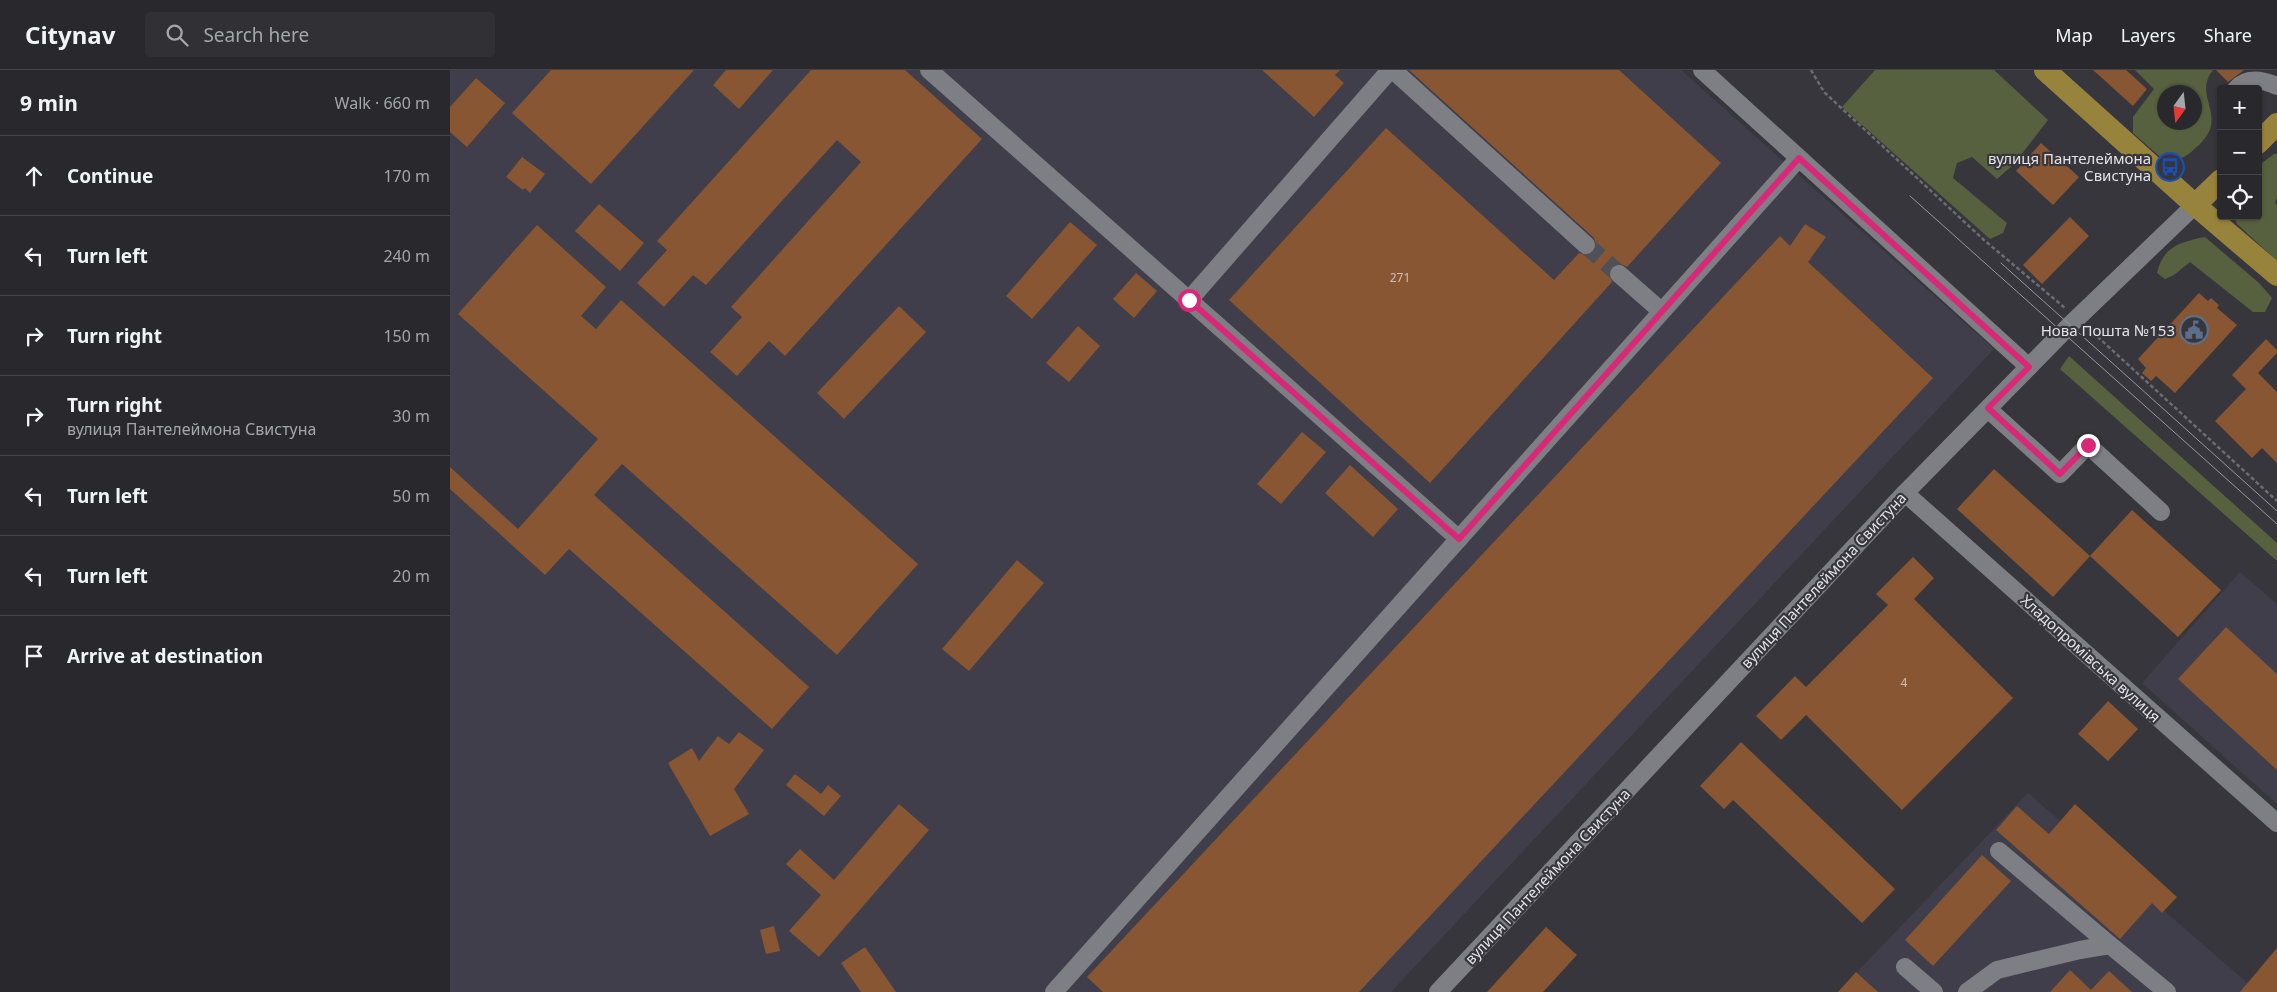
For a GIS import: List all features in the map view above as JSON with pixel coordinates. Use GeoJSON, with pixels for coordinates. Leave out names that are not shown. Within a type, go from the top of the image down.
{"type":"FeatureCollection","features":[{"type":"Feature","properties":{"kind":"main road"},"geometry":{"type":"LineString","coordinates":[[2045,70],[2194,205],[2277,275]]}},
{"type":"Feature","properties":{"kind":"main road"},"geometry":{"type":"LineString","coordinates":[[2262,139],[2277,124]]}},
{"type":"Feature","properties":{"kind":"main road","name":"вулиця Пантелеймона Свистуна"},"geometry":{"type":"LineString","coordinates":[[2194,205],[2217,184]]}},
{"type":"Feature","properties":{"kind":"street"},"geometry":{"type":"LineString","coordinates":[[929,70],[1459,539]]}},
{"type":"Feature","properties":{"kind":"street"},"geometry":{"type":"LineString","coordinates":[[1189,300],[1391,70],[1586,245]]}},
{"type":"Feature","properties":{"kind":"street"},"geometry":{"type":"LineString","coordinates":[[1702,70],[2029,367]]}},
{"type":"Feature","properties":{"kind":"street"},"geometry":{"type":"LineString","coordinates":[[2242,85],[2247,81],[2258,80],[2277,86]]}},
{"type":"Feature","properties":{"kind":"street"},"geometry":{"type":"LineString","coordinates":[[1054,992],[1799,158]]}},
{"type":"Feature","properties":{"kind":"street","name":"вулиця Пантелеймона Свистуна"},"geometry":{"type":"LineString","coordinates":[[1438,992],[1905,493],[2077,319],[2194,205]]}},
{"type":"Feature","properties":{"kind":"street"},"geometry":{"type":"LineString","coordinates":[[1620,274],[1660,310]]}},
{"type":"Feature","properties":{"kind":"street"},"geometry":{"type":"LineString","coordinates":[[1988,408],[2060,474],[2088,445],[2161,512]]}},
{"type":"Feature","properties":{"kind":"street","name":"Хладопромівська вулиця"},"geometry":{"type":"LineString","coordinates":[[1905,493],[2277,824]]}},
{"type":"Feature","properties":{"kind":"street"},"geometry":{"type":"LineString","coordinates":[[1999,851],[2167,992]]}},
{"type":"Feature","properties":{"kind":"street"},"geometry":{"type":"LineString","coordinates":[[1967,992],[1997,970],[2080,950],[2110,945]]}},
{"type":"Feature","properties":{"kind":"street"},"geometry":{"type":"LineString","coordinates":[[1905,967],[1934,992]]}},
{"type":"Feature","properties":{"kind":"path"},"geometry":{"type":"LineString","coordinates":[[1811,70],[1824,92],[1984,240],[2077,319],[2277,501]]}},
{"type":"Feature","properties":{"kind":"shaded area"},"geometry":{"type":"Polygon","coordinates":[[[450,70],[1681,70],[1994,349],[1391,992],[450,992],[450,70]]]}},
{"type":"Feature","properties":{"kind":"shaded area"},"geometry":{"type":"Polygon","coordinates":[[[2240,572],[2277,604],[2277,804],[2142,683],[2240,572]]]}},
{"type":"Feature","properties":{"kind":"shaded area"},"geometry":{"type":"Polygon","coordinates":[[[2028,793],[2258,992],[1838,992],[2028,793]]]}},
{"type":"Feature","properties":{"kind":"green space"},"geometry":{"type":"Polygon","coordinates":[[[1875,70],[1994,70],[2048,120],[2014,164],[1997,179],[1972,157],[1957,163],[1953,178],[2007,223],[2003,233],[1990,239],[1842,107],[1875,70]]]}},
{"type":"Feature","properties":{"kind":"green space"},"geometry":{"type":"Polygon","coordinates":[[[2135,70],[2213,70],[2208,79],[2206,89],[2211,124],[2208,134],[2188,154],[2177,160],[2166,162],[2133,133],[2133,117],[2154,89],[2135,70]]]}},
{"type":"Feature","properties":{"kind":"green space"},"geometry":{"type":"Polygon","coordinates":[[[2274,154],[2277,154],[2277,197],[2275,203],[2277,205],[2277,261],[2237,224],[2236,220],[2262,220],[2262,163],[2274,154]]]}},
{"type":"Feature","properties":{"kind":"green space"},"geometry":{"type":"Polygon","coordinates":[[[2205,237],[2259,283],[2272,298],[2265,312],[2253,312],[2190,262],[2174,275],[2165,279],[2157,273],[2168,251],[2181,243],[2205,237]]]}},
{"type":"Feature","properties":{"kind":"green space"},"geometry":{"type":"Polygon","coordinates":[[[2069,356],[2277,543],[2277,561],[2060,369],[2069,356]]]}},
{"type":"Feature","properties":{"kind":"building"},"geometry":{"type":"Polygon","coordinates":[[[551,70],[694,70],[591,184],[512,113],[551,70]]]}},
{"type":"Feature","properties":{"kind":"building"},"geometry":{"type":"Polygon","coordinates":[[[726,70],[773,70],[739,109],[713,85],[726,70]]]}},
{"type":"Feature","properties":{"kind":"building"},"geometry":{"type":"Polygon","coordinates":[[[811,70],[905,70],[982,139],[785,356],[769,341],[737,376],[710,352],[742,317],[731,307],[861,162],[837,140],[706,285],[693,275],[664,307],[637,283],[667,250],[657,241],[811,70]]]}},
{"type":"Feature","properties":{"kind":"building"},"geometry":{"type":"Polygon","coordinates":[[[1262,70],[1340,70],[1335,75],[1344,83],[1314,117],[1262,70]]]}},
{"type":"Feature","properties":{"kind":"building"},"geometry":{"type":"Polygon","coordinates":[[[1409,70],[1619,70],[1721,163],[1627,267],[1621,264],[1611,267],[1609,272],[1612,282],[1430,483],[1229,300],[1386,128],[1554,280],[1579,253],[1589,255],[1594,252],[1596,242],[1593,237],[1409,70]]]}},
{"type":"Feature","properties":{"kind":"building"},"geometry":{"type":"Polygon","coordinates":[[[2093,70],[2126,70],[2147,89],[2133,106],[2093,70]]]}},
{"type":"Feature","properties":{"kind":"building"},"geometry":{"type":"Polygon","coordinates":[[[2216,70],[2244,70],[2228,82],[2216,70]]]}},
{"type":"Feature","properties":{"kind":"building"},"geometry":{"type":"Polygon","coordinates":[[[476,78],[505,103],[467,147],[450,132],[450,107],[476,78]]]}},
{"type":"Feature","properties":{"kind":"building"},"geometry":{"type":"Polygon","coordinates":[[[2041,143],[2079,177],[2053,205],[2016,171],[2041,143]]]}},
{"type":"Feature","properties":{"kind":"building"},"geometry":{"type":"Polygon","coordinates":[[[522,157],[545,174],[530,193],[506,177],[522,157]]]}},
{"type":"Feature","properties":{"kind":"building"},"geometry":{"type":"Polygon","coordinates":[[[599,204],[644,243],[620,271],[575,231],[599,204]]]}},
{"type":"Feature","properties":{"kind":"building"},"geometry":{"type":"Polygon","coordinates":[[[2070,217],[2089,236],[2042,284],[2023,265],[2070,217]]]}},
{"type":"Feature","properties":{"kind":"building"},"geometry":{"type":"Polygon","coordinates":[[[1070,222],[1097,245],[1032,319],[1006,296],[1070,222]]]}},
{"type":"Feature","properties":{"kind":"building"},"geometry":{"type":"Polygon","coordinates":[[[1805,224],[1826,237],[1808,262],[1933,378],[1359,992],[1103,992],[1087,977],[1780,236],[1790,246],[1805,224]]]}},
{"type":"Feature","properties":{"kind":"building"},"geometry":{"type":"Polygon","coordinates":[[[537,225],[606,287],[581,316],[596,329],[621,300],[918,564],[837,655],[622,464],[594,495],[809,687],[772,729],[569,549],[545,575],[450,489],[450,467],[518,529],[598,439],[458,314],[537,225]]]}},
{"type":"Feature","properties":{"kind":"building"},"geometry":{"type":"Polygon","coordinates":[[[1136,273],[1157,291],[1134,318],[1113,299],[1136,273]]]}},
{"type":"Feature","properties":{"kind":"building"},"geometry":{"type":"Polygon","coordinates":[[[2199,293],[2208,301],[2211,298],[2219,305],[2217,308],[2237,325],[2175,393],[2156,376],[2151,381],[2142,373],[2146,368],[2138,359],[2199,293]]]}},
{"type":"Feature","properties":{"kind":"building"},"geometry":{"type":"Polygon","coordinates":[[[899,306],[926,332],[844,419],[817,393],[899,306]]]}},
{"type":"Feature","properties":{"kind":"building"},"geometry":{"type":"Polygon","coordinates":[[[1078,326],[1100,346],[1069,382],[1046,363],[1078,326]]]}},
{"type":"Feature","properties":{"kind":"building"},"geometry":{"type":"Polygon","coordinates":[[[2266,339],[2277,350],[2277,353],[2258,373],[2277,392],[2277,463],[2262,448],[2252,458],[2215,421],[2246,389],[2232,375],[2266,339]]]}},
{"type":"Feature","properties":{"kind":"building"},"geometry":{"type":"Polygon","coordinates":[[[1302,432],[1326,452],[1281,504],[1257,484],[1302,432]]]}},
{"type":"Feature","properties":{"kind":"building"},"geometry":{"type":"Polygon","coordinates":[[[1350,465],[1398,509],[1373,537],[1325,493],[1350,465]]]}},
{"type":"Feature","properties":{"kind":"building"},"geometry":{"type":"Polygon","coordinates":[[[1994,469],[2090,556],[2053,597],[1957,509],[1994,469]]]}},
{"type":"Feature","properties":{"kind":"building"},"geometry":{"type":"Polygon","coordinates":[[[2132,510],[2221,590],[2178,637],[2090,556],[2132,510]]]}},
{"type":"Feature","properties":{"kind":"building"},"geometry":{"type":"Polygon","coordinates":[[[1913,557],[1934,578],[1914,599],[2013,698],[1902,810],[1806,715],[1781,740],[1756,716],[1795,676],[1806,687],[1888,605],[1876,594],[1913,557]]]}},
{"type":"Feature","properties":{"kind":"building"},"geometry":{"type":"Polygon","coordinates":[[[1017,560],[1044,583],[969,671],[942,649],[1017,560]]]}},
{"type":"Feature","properties":{"kind":"building"},"geometry":{"type":"Polygon","coordinates":[[[2226,627],[2277,674],[2277,770],[2178,679],[2226,627]]]}},
{"type":"Feature","properties":{"kind":"building"},"geometry":{"type":"Polygon","coordinates":[[[2108,701],[2138,729],[2108,761],[2078,734],[2108,701]]]}},
{"type":"Feature","properties":{"kind":"building"},"geometry":{"type":"Polygon","coordinates":[[[739,732],[764,750],[734,789],[749,814],[710,836],[668,763],[692,748],[699,761],[718,736],[729,744],[739,732]]]}},
{"type":"Feature","properties":{"kind":"building"},"geometry":{"type":"Polygon","coordinates":[[[1741,742],[1895,889],[1862,923],[1733,800],[1724,809],[1700,786],[1741,742]]]}},
{"type":"Feature","properties":{"kind":"building"},"geometry":{"type":"Polygon","coordinates":[[[795,774],[821,794],[828,785],[841,796],[824,816],[786,785],[795,774]]]}},
{"type":"Feature","properties":{"kind":"building"},"geometry":{"type":"Polygon","coordinates":[[[899,804],[929,830],[819,957],[789,931],[821,895],[786,864],[800,849],[834,880],[899,804]]]}},
{"type":"Feature","properties":{"kind":"building"},"geometry":{"type":"Polygon","coordinates":[[[2075,804],[2177,897],[2162,913],[2152,903],[2120,939],[1996,830],[2017,806],[2049,834],[2075,804]]]}},
{"type":"Feature","properties":{"kind":"building"},"geometry":{"type":"Polygon","coordinates":[[[1982,855],[2011,881],[1933,966],[1905,940],[1982,855]]]}},
{"type":"Feature","properties":{"kind":"building"},"geometry":{"type":"Polygon","coordinates":[[[774,926],[780,951],[766,954],[760,930],[774,926]]]}},
{"type":"Feature","properties":{"kind":"building"},"geometry":{"type":"Polygon","coordinates":[[[1546,927],[1577,955],[1543,992],[1487,992],[1546,927]]]}},
{"type":"Feature","properties":{"kind":"building"},"geometry":{"type":"Polygon","coordinates":[[[865,947],[896,992],[861,992],[841,963],[865,947]]]}},
{"type":"Feature","properties":{"kind":"building"},"geometry":{"type":"Polygon","coordinates":[[[2277,948],[2277,992],[2240,992],[2277,948]]]}},
{"type":"Feature","properties":{"kind":"building"},"geometry":{"type":"Polygon","coordinates":[[[2070,970],[2091,990],[2109,971],[2132,992],[2050,992],[2070,970]]]}},
{"type":"Feature","properties":{"kind":"building"},"geometry":{"type":"Polygon","coordinates":[[[1856,972],[1878,992],[1838,992],[1856,972]]]}},
{"type":"Feature","properties":{"kind":"tunnel"},"geometry":{"type":"LineString","coordinates":[[1586,245],[1619,274]]}},
{"type":"Feature","properties":{"kind":"tram line"},"geometry":{"type":"LineString","coordinates":[[1910,196],[2277,524]]}},
{"type":"Feature","properties":{"kind":"tram line"},"geometry":{"type":"LineString","coordinates":[[2001,263],[2277,511]]}},
{"type":"Feature","properties":{"kind":"place","name":"вулиця Пантелеймона Свистуна"},"geometry":{"type":"Point","coordinates":[2170,167]}},
{"type":"Feature","properties":{"kind":"place","name":"Нова Пошта №153"},"geometry":{"type":"Point","coordinates":[2194,330]}},
{"type":"Feature","properties":{"kind":"route"},"geometry":{"type":"LineString","coordinates":[[1189,300],[1459,539],[1799,158],[2029,367],[1988,408],[2060,474],[2088,445]]}}]}
